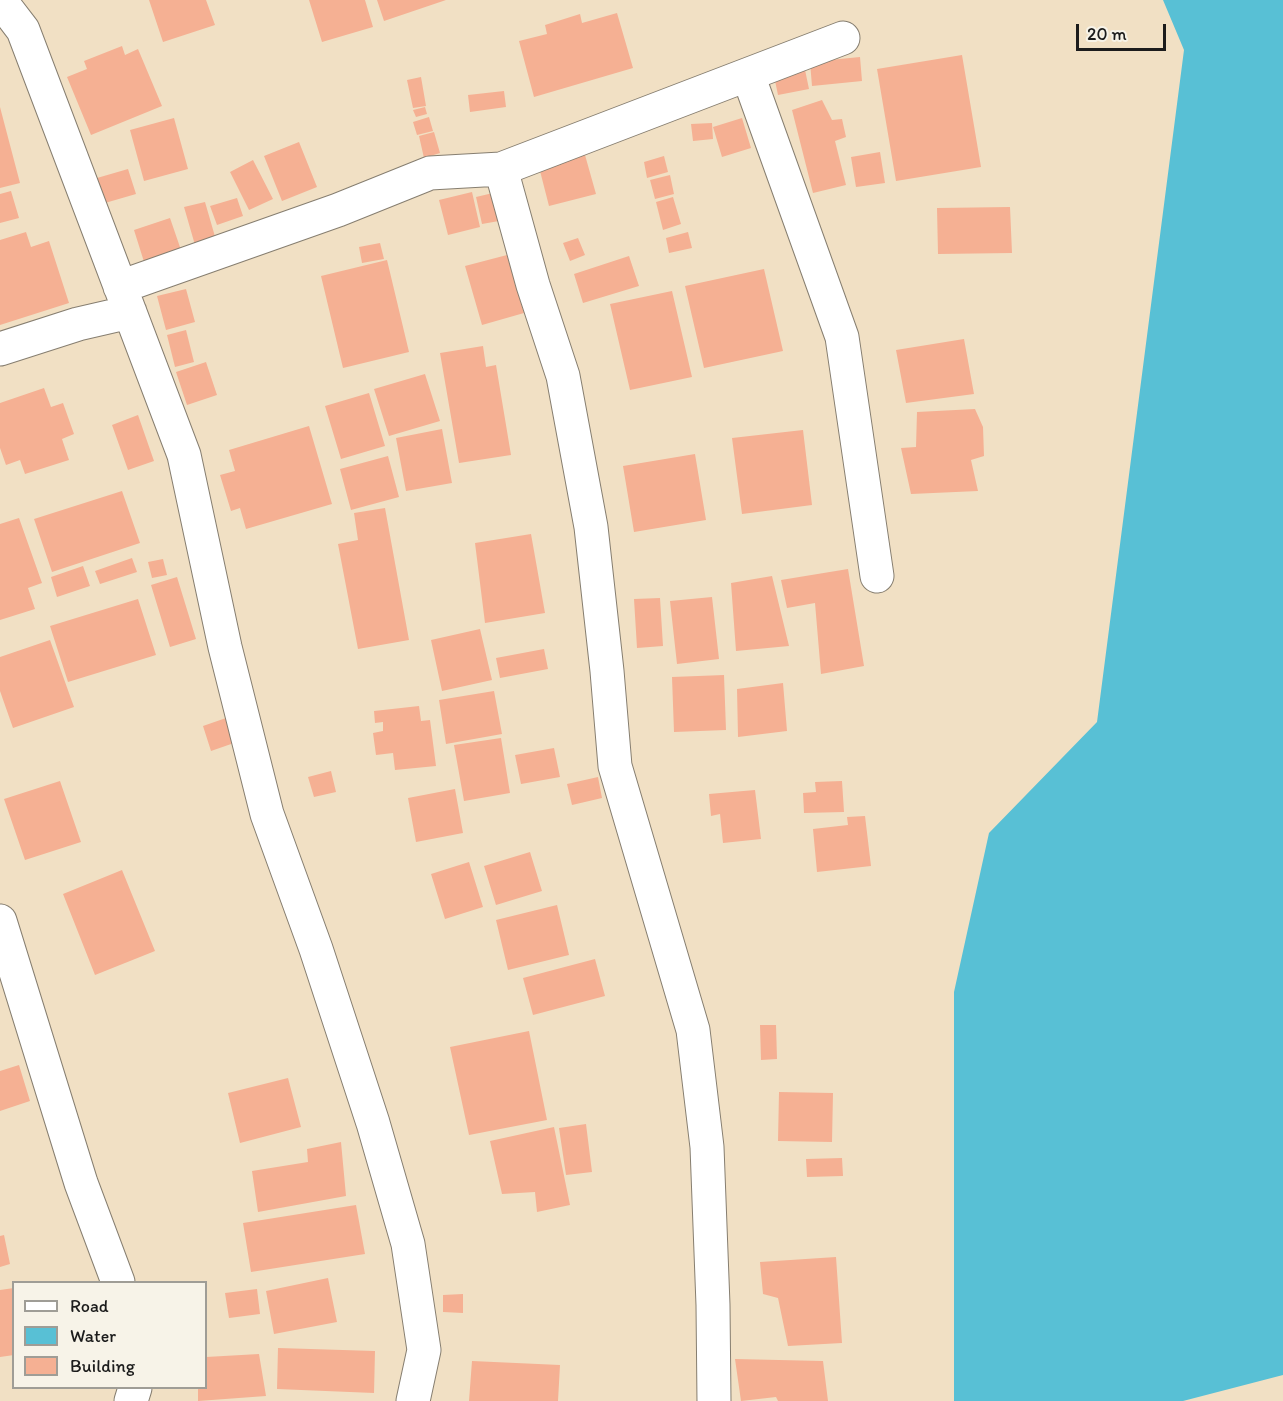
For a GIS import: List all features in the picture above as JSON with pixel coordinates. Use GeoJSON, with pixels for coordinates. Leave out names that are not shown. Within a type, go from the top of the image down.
{"type":"FeatureCollection","features":[{"type":"Feature","properties":{"kind":"street"},"geometry":{"type":"LineString","coordinates":[[0,0],[22,30],[184,455],[225,647],[267,814],[316,949],[373,1123],[408,1244],[424,1350],[413,1401]]}},
{"type":"Feature","properties":{"kind":"street"},"geometry":{"type":"LineString","coordinates":[[0,349],[78,324],[125,300],[430,173],[501,169],[843,39]]}},
{"type":"Feature","properties":{"kind":"street"},"geometry":{"type":"LineString","coordinates":[[748,75],[842,337],[877,576]]}},
{"type":"Feature","properties":{"kind":"street"},"geometry":{"type":"LineString","coordinates":[[501,169],[533,285],[563,376],[591,527],[615,766],[693,1030],[708,1147],[714,1401]]}},
{"type":"Feature","properties":{"kind":"street"},"geometry":{"type":"LineString","coordinates":[[0,921],[81,1183],[118,1281]]}},
{"type":"Feature","properties":{"kind":"water"},"geometry":{"type":"Polygon","coordinates":[[[1163,0],[1283,0],[1283,1375],[1183,1401],[954,1401],[954,992],[989,833],[1097,722],[1184,50],[1163,0]]]}},
{"type":"Feature","properties":{"kind":"building"},"geometry":{"type":"Polygon","coordinates":[[[149,0],[206,0],[215,25],[163,42],[149,0]]]}},
{"type":"Feature","properties":{"kind":"building"},"geometry":{"type":"Polygon","coordinates":[[[309,0],[365,0],[373,27],[322,42],[309,0]]]}},
{"type":"Feature","properties":{"kind":"building"},"geometry":{"type":"Polygon","coordinates":[[[377,0],[446,0],[384,21],[377,0]]]}},
{"type":"Feature","properties":{"kind":"building"},"geometry":{"type":"Polygon","coordinates":[[[617,13],[633,68],[534,97],[519,41],[547,34],[545,25],[580,14],[582,23],[617,13]]]}},
{"type":"Feature","properties":{"kind":"building"},"geometry":{"type":"Polygon","coordinates":[[[122,46],[125,55],[138,49],[162,106],[91,135],[67,77],[87,69],[84,61],[122,46]]]}},
{"type":"Feature","properties":{"kind":"building"},"geometry":{"type":"Polygon","coordinates":[[[962,55],[981,167],[896,181],[877,69],[962,55]]]}},
{"type":"Feature","properties":{"kind":"building"},"geometry":{"type":"Polygon","coordinates":[[[860,57],[862,81],[812,86],[810,62],[860,57]]]}},
{"type":"Feature","properties":{"kind":"building"},"geometry":{"type":"Polygon","coordinates":[[[804,65],[809,89],[778,95],[773,71],[804,65]]]}},
{"type":"Feature","properties":{"kind":"building"},"geometry":{"type":"Polygon","coordinates":[[[421,77],[426,106],[413,108],[407,80],[421,77]]]}},
{"type":"Feature","properties":{"kind":"building"},"geometry":{"type":"Polygon","coordinates":[[[504,91],[506,107],[470,112],[468,95],[504,91]]]}},
{"type":"Feature","properties":{"kind":"building"},"geometry":{"type":"Polygon","coordinates":[[[822,100],[832,120],[842,119],[846,137],[835,141],[846,185],[813,193],[792,110],[822,100]]]}},
{"type":"Feature","properties":{"kind":"building"},"geometry":{"type":"Polygon","coordinates":[[[0,107],[20,183],[0,188],[0,107]]]}},
{"type":"Feature","properties":{"kind":"building"},"geometry":{"type":"Polygon","coordinates":[[[425,107],[427,114],[416,117],[413,110],[425,107]]]}},
{"type":"Feature","properties":{"kind":"building"},"geometry":{"type":"Polygon","coordinates":[[[429,117],[433,131],[417,135],[413,122],[429,117]]]}},
{"type":"Feature","properties":{"kind":"building"},"geometry":{"type":"Polygon","coordinates":[[[174,118],[188,169],[144,181],[130,130],[174,118]]]}},
{"type":"Feature","properties":{"kind":"building"},"geometry":{"type":"Polygon","coordinates":[[[742,118],[751,148],[722,157],[713,127],[742,118]]]}},
{"type":"Feature","properties":{"kind":"building"},"geometry":{"type":"Polygon","coordinates":[[[712,123],[713,139],[693,141],[691,124],[712,123]]]}},
{"type":"Feature","properties":{"kind":"building"},"geometry":{"type":"Polygon","coordinates":[[[434,132],[440,153],[424,158],[419,136],[434,132]]]}},
{"type":"Feature","properties":{"kind":"building"},"geometry":{"type":"Polygon","coordinates":[[[299,142],[317,187],[282,201],[264,156],[299,142]]]}},
{"type":"Feature","properties":{"kind":"building"},"geometry":{"type":"Polygon","coordinates":[[[880,152],[885,183],[856,187],[851,157],[880,152]]]}},
{"type":"Feature","properties":{"kind":"building"},"geometry":{"type":"Polygon","coordinates":[[[585,155],[596,194],[549,206],[539,167],[585,155]]]}},
{"type":"Feature","properties":{"kind":"building"},"geometry":{"type":"Polygon","coordinates":[[[664,156],[668,172],[647,178],[644,162],[664,156]]]}},
{"type":"Feature","properties":{"kind":"building"},"geometry":{"type":"Polygon","coordinates":[[[253,160],[273,199],[249,210],[230,172],[253,160]]]}},
{"type":"Feature","properties":{"kind":"building"},"geometry":{"type":"Polygon","coordinates":[[[128,169],[136,194],[105,203],[97,178],[128,169]]]}},
{"type":"Feature","properties":{"kind":"building"},"geometry":{"type":"Polygon","coordinates":[[[670,175],[674,194],[655,199],[650,180],[670,175]]]}},
{"type":"Feature","properties":{"kind":"building"},"geometry":{"type":"Polygon","coordinates":[[[11,191],[19,218],[0,223],[0,194],[11,191]]]}},
{"type":"Feature","properties":{"kind":"building"},"geometry":{"type":"Polygon","coordinates":[[[472,192],[480,227],[448,235],[439,200],[472,192]]]}},
{"type":"Feature","properties":{"kind":"building"},"geometry":{"type":"Polygon","coordinates":[[[493,193],[499,221],[482,224],[476,197],[493,193]]]}},
{"type":"Feature","properties":{"kind":"building"},"geometry":{"type":"Polygon","coordinates":[[[673,197],[681,224],[663,230],[656,202],[673,197]]]}},
{"type":"Feature","properties":{"kind":"building"},"geometry":{"type":"Polygon","coordinates":[[[237,198],[243,216],[217,225],[210,206],[237,198]]]}},
{"type":"Feature","properties":{"kind":"building"},"geometry":{"type":"Polygon","coordinates":[[[205,202],[216,240],[195,245],[184,207],[205,202]]]}},
{"type":"Feature","properties":{"kind":"building"},"geometry":{"type":"Polygon","coordinates":[[[1010,207],[1012,253],[938,254],[937,208],[1010,207]]]}},
{"type":"Feature","properties":{"kind":"building"},"geometry":{"type":"Polygon","coordinates":[[[170,218],[182,253],[145,265],[134,230],[170,218]]]}},
{"type":"Feature","properties":{"kind":"building"},"geometry":{"type":"Polygon","coordinates":[[[26,232],[31,247],[49,241],[69,303],[0,325],[0,240],[26,232]]]}},
{"type":"Feature","properties":{"kind":"building"},"geometry":{"type":"Polygon","coordinates":[[[688,232],[692,248],[669,253],[666,238],[688,232]]]}},
{"type":"Feature","properties":{"kind":"building"},"geometry":{"type":"Polygon","coordinates":[[[578,238],[585,255],[570,261],[563,243],[578,238]]]}},
{"type":"Feature","properties":{"kind":"building"},"geometry":{"type":"Polygon","coordinates":[[[380,243],[384,259],[362,263],[359,247],[380,243]]]}},
{"type":"Feature","properties":{"kind":"building"},"geometry":{"type":"Polygon","coordinates":[[[507,255],[524,313],[482,325],[465,266],[507,255]]]}},
{"type":"Feature","properties":{"kind":"building"},"geometry":{"type":"Polygon","coordinates":[[[629,256],[639,286],[583,303],[574,274],[629,256]]]}},
{"type":"Feature","properties":{"kind":"building"},"geometry":{"type":"Polygon","coordinates":[[[387,260],[409,352],[343,368],[321,276],[387,260]]]}},
{"type":"Feature","properties":{"kind":"building"},"geometry":{"type":"Polygon","coordinates":[[[764,269],[783,351],[704,368],[685,286],[764,269]]]}},
{"type":"Feature","properties":{"kind":"building"},"geometry":{"type":"Polygon","coordinates":[[[186,289],[195,322],[166,330],[157,296],[186,289]]]}},
{"type":"Feature","properties":{"kind":"building"},"geometry":{"type":"Polygon","coordinates":[[[672,291],[692,377],[630,390],[610,304],[672,291]]]}},
{"type":"Feature","properties":{"kind":"building"},"geometry":{"type":"Polygon","coordinates":[[[186,330],[194,362],[175,367],[167,335],[186,330]]]}},
{"type":"Feature","properties":{"kind":"building"},"geometry":{"type":"Polygon","coordinates":[[[964,339],[974,394],[906,403],[896,350],[964,339]]]}},
{"type":"Feature","properties":{"kind":"building"},"geometry":{"type":"Polygon","coordinates":[[[483,346],[486,367],[496,365],[511,455],[459,463],[440,353],[483,346]]]}},
{"type":"Feature","properties":{"kind":"building"},"geometry":{"type":"Polygon","coordinates":[[[206,362],[217,395],[187,405],[176,372],[206,362]]]}},
{"type":"Feature","properties":{"kind":"building"},"geometry":{"type":"Polygon","coordinates":[[[425,374],[440,421],[389,436],[374,389],[425,374]]]}},
{"type":"Feature","properties":{"kind":"building"},"geometry":{"type":"Polygon","coordinates":[[[44,388],[51,407],[63,403],[74,434],[62,439],[69,460],[25,474],[20,460],[6,465],[0,448],[0,403],[44,388]]]}},
{"type":"Feature","properties":{"kind":"building"},"geometry":{"type":"Polygon","coordinates":[[[369,393],[385,446],[341,459],[325,406],[369,393]]]}},
{"type":"Feature","properties":{"kind":"building"},"geometry":{"type":"Polygon","coordinates":[[[975,409],[983,427],[984,456],[971,460],[978,491],[911,494],[901,448],[916,447],[917,412],[975,409]]]}},
{"type":"Feature","properties":{"kind":"building"},"geometry":{"type":"Polygon","coordinates":[[[138,415],[154,461],[128,470],[112,425],[138,415]]]}},
{"type":"Feature","properties":{"kind":"building"},"geometry":{"type":"Polygon","coordinates":[[[309,426],[332,504],[246,529],[240,508],[231,511],[220,475],[235,471],[229,450],[309,426]]]}},
{"type":"Feature","properties":{"kind":"building"},"geometry":{"type":"Polygon","coordinates":[[[442,429],[452,483],[406,491],[396,438],[442,429]]]}},
{"type":"Feature","properties":{"kind":"building"},"geometry":{"type":"Polygon","coordinates":[[[803,430],[812,505],[742,514],[732,438],[803,430]]]}},
{"type":"Feature","properties":{"kind":"building"},"geometry":{"type":"Polygon","coordinates":[[[695,454],[706,520],[634,532],[623,466],[695,454]]]}},
{"type":"Feature","properties":{"kind":"building"},"geometry":{"type":"Polygon","coordinates":[[[388,456],[399,497],[351,510],[340,469],[388,456]]]}},
{"type":"Feature","properties":{"kind":"building"},"geometry":{"type":"Polygon","coordinates":[[[122,491],[140,543],[52,572],[34,519],[122,491]]]}},
{"type":"Feature","properties":{"kind":"building"},"geometry":{"type":"Polygon","coordinates":[[[385,508],[409,640],[358,649],[338,544],[358,540],[354,513],[385,508]]]}},
{"type":"Feature","properties":{"kind":"building"},"geometry":{"type":"Polygon","coordinates":[[[19,518],[42,583],[28,588],[35,609],[0,620],[0,524],[19,518]]]}},
{"type":"Feature","properties":{"kind":"building"},"geometry":{"type":"Polygon","coordinates":[[[531,534],[545,613],[485,623],[475,543],[531,534]]]}},
{"type":"Feature","properties":{"kind":"building"},"geometry":{"type":"Polygon","coordinates":[[[132,558],[137,572],[100,584],[95,571],[132,558]]]}},
{"type":"Feature","properties":{"kind":"building"},"geometry":{"type":"Polygon","coordinates":[[[163,559],[167,575],[152,578],[148,562],[163,559]]]}},
{"type":"Feature","properties":{"kind":"building"},"geometry":{"type":"Polygon","coordinates":[[[83,566],[90,586],[57,597],[51,577],[83,566]]]}},
{"type":"Feature","properties":{"kind":"building"},"geometry":{"type":"Polygon","coordinates":[[[848,569],[864,666],[821,674],[815,603],[787,608],[781,580],[848,569]]]}},
{"type":"Feature","properties":{"kind":"building"},"geometry":{"type":"Polygon","coordinates":[[[772,576],[789,646],[736,651],[731,583],[772,576]]]}},
{"type":"Feature","properties":{"kind":"building"},"geometry":{"type":"Polygon","coordinates":[[[177,577],[196,639],[170,647],[151,585],[177,577]]]}},
{"type":"Feature","properties":{"kind":"building"},"geometry":{"type":"Polygon","coordinates":[[[712,597],[719,659],[677,664],[670,601],[712,597]]]}},
{"type":"Feature","properties":{"kind":"building"},"geometry":{"type":"Polygon","coordinates":[[[660,598],[663,646],[637,648],[634,599],[660,598]]]}},
{"type":"Feature","properties":{"kind":"building"},"geometry":{"type":"Polygon","coordinates":[[[138,599],[156,655],[68,682],[50,626],[138,599]]]}},
{"type":"Feature","properties":{"kind":"building"},"geometry":{"type":"Polygon","coordinates":[[[480,629],[492,680],[442,691],[431,640],[480,629]]]}},
{"type":"Feature","properties":{"kind":"building"},"geometry":{"type":"Polygon","coordinates":[[[50,640],[74,707],[13,728],[0,691],[0,657],[50,640]]]}},
{"type":"Feature","properties":{"kind":"building"},"geometry":{"type":"Polygon","coordinates":[[[544,649],[548,669],[500,678],[496,658],[544,649]]]}},
{"type":"Feature","properties":{"kind":"building"},"geometry":{"type":"Polygon","coordinates":[[[724,675],[726,730],[674,732],[672,677],[724,675]]]}},
{"type":"Feature","properties":{"kind":"building"},"geometry":{"type":"Polygon","coordinates":[[[783,683],[787,731],[738,737],[737,689],[783,683]]]}},
{"type":"Feature","properties":{"kind":"building"},"geometry":{"type":"Polygon","coordinates":[[[494,691],[502,734],[446,744],[439,700],[494,691]]]}},
{"type":"Feature","properties":{"kind":"building"},"geometry":{"type":"Polygon","coordinates":[[[419,706],[421,721],[430,720],[436,766],[395,770],[393,753],[376,755],[373,733],[383,731],[383,722],[375,723],[374,711],[419,706]]]}},
{"type":"Feature","properties":{"kind":"building"},"geometry":{"type":"Polygon","coordinates":[[[226,718],[234,743],[211,751],[203,726],[226,718]]]}},
{"type":"Feature","properties":{"kind":"building"},"geometry":{"type":"Polygon","coordinates":[[[501,738],[510,793],[464,801],[454,745],[501,738]]]}},
{"type":"Feature","properties":{"kind":"building"},"geometry":{"type":"Polygon","coordinates":[[[554,748],[560,777],[521,784],[515,755],[554,748]]]}},
{"type":"Feature","properties":{"kind":"building"},"geometry":{"type":"Polygon","coordinates":[[[331,771],[336,792],[314,797],[308,777],[331,771]]]}},
{"type":"Feature","properties":{"kind":"building"},"geometry":{"type":"Polygon","coordinates":[[[598,777],[602,798],[572,805],[567,784],[598,777]]]}},
{"type":"Feature","properties":{"kind":"building"},"geometry":{"type":"Polygon","coordinates":[[[60,781],[81,842],[25,860],[4,799],[60,781]]]}},
{"type":"Feature","properties":{"kind":"building"},"geometry":{"type":"Polygon","coordinates":[[[842,781],[844,812],[804,813],[803,793],[816,792],[815,782],[842,781]]]}},
{"type":"Feature","properties":{"kind":"building"},"geometry":{"type":"Polygon","coordinates":[[[455,789],[463,833],[416,842],[408,798],[455,789]]]}},
{"type":"Feature","properties":{"kind":"building"},"geometry":{"type":"Polygon","coordinates":[[[755,790],[761,839],[723,843],[720,814],[711,816],[709,794],[755,790]]]}},
{"type":"Feature","properties":{"kind":"building"},"geometry":{"type":"Polygon","coordinates":[[[865,816],[871,866],[817,872],[813,829],[848,825],[847,817],[865,816]]]}},
{"type":"Feature","properties":{"kind":"building"},"geometry":{"type":"Polygon","coordinates":[[[530,852],[542,891],[496,905],[484,866],[530,852]]]}},
{"type":"Feature","properties":{"kind":"building"},"geometry":{"type":"Polygon","coordinates":[[[469,862],[483,907],[445,919],[431,874],[469,862]]]}},
{"type":"Feature","properties":{"kind":"building"},"geometry":{"type":"Polygon","coordinates":[[[122,870],[155,951],[95,975],[63,894],[122,870]]]}},
{"type":"Feature","properties":{"kind":"building"},"geometry":{"type":"Polygon","coordinates":[[[557,905],[569,955],[508,970],[496,920],[557,905]]]}},
{"type":"Feature","properties":{"kind":"building"},"geometry":{"type":"Polygon","coordinates":[[[595,959],[605,996],[533,1015],[523,978],[595,959]]]}},
{"type":"Feature","properties":{"kind":"building"},"geometry":{"type":"Polygon","coordinates":[[[760,1025],[776,1025],[777,1059],[761,1060],[760,1025]]]}},
{"type":"Feature","properties":{"kind":"building"},"geometry":{"type":"Polygon","coordinates":[[[529,1031],[547,1120],[469,1135],[450,1047],[529,1031]]]}},
{"type":"Feature","properties":{"kind":"building"},"geometry":{"type":"Polygon","coordinates":[[[19,1065],[30,1101],[0,1111],[0,1071],[19,1065]]]}},
{"type":"Feature","properties":{"kind":"building"},"geometry":{"type":"Polygon","coordinates":[[[288,1078],[301,1127],[240,1143],[228,1093],[288,1078]]]}},
{"type":"Feature","properties":{"kind":"building"},"geometry":{"type":"Polygon","coordinates":[[[779,1092],[833,1093],[832,1142],[778,1141],[779,1092]]]}},
{"type":"Feature","properties":{"kind":"building"},"geometry":{"type":"Polygon","coordinates":[[[586,1124],[592,1172],[566,1175],[559,1128],[586,1124]]]}},
{"type":"Feature","properties":{"kind":"building"},"geometry":{"type":"Polygon","coordinates":[[[554,1127],[570,1205],[537,1212],[535,1192],[502,1194],[490,1141],[554,1127]]]}},
{"type":"Feature","properties":{"kind":"building"},"geometry":{"type":"Polygon","coordinates":[[[341,1142],[346,1196],[258,1212],[252,1171],[308,1162],[307,1149],[341,1142]]]}},
{"type":"Feature","properties":{"kind":"building"},"geometry":{"type":"Polygon","coordinates":[[[842,1158],[843,1176],[807,1177],[806,1159],[842,1158]]]}},
{"type":"Feature","properties":{"kind":"building"},"geometry":{"type":"Polygon","coordinates":[[[356,1205],[365,1254],[251,1272],[243,1223],[356,1205]]]}},
{"type":"Feature","properties":{"kind":"building"},"geometry":{"type":"Polygon","coordinates":[[[4,1235],[10,1264],[0,1267],[0,1236],[4,1235]]]}},
{"type":"Feature","properties":{"kind":"building"},"geometry":{"type":"Polygon","coordinates":[[[836,1257],[842,1343],[788,1346],[778,1298],[763,1294],[760,1262],[836,1257]]]}},
{"type":"Feature","properties":{"kind":"building"},"geometry":{"type":"Polygon","coordinates":[[[328,1278],[337,1322],[274,1334],[266,1291],[328,1278]]]}},
{"type":"Feature","properties":{"kind":"building"},"geometry":{"type":"Polygon","coordinates":[[[12,1288],[12,1355],[0,1357],[0,1290],[12,1288]]]}},
{"type":"Feature","properties":{"kind":"building"},"geometry":{"type":"Polygon","coordinates":[[[257,1289],[260,1314],[229,1318],[225,1293],[257,1289]]]}},
{"type":"Feature","properties":{"kind":"building"},"geometry":{"type":"Polygon","coordinates":[[[463,1294],[463,1313],[443,1312],[443,1295],[463,1294]]]}},
{"type":"Feature","properties":{"kind":"building"},"geometry":{"type":"Polygon","coordinates":[[[278,1348],[375,1351],[374,1393],[277,1389],[278,1348]]]}},
{"type":"Feature","properties":{"kind":"building"},"geometry":{"type":"Polygon","coordinates":[[[259,1354],[266,1396],[198,1401],[198,1389],[207,1389],[207,1357],[259,1354]]]}},
{"type":"Feature","properties":{"kind":"building"},"geometry":{"type":"Polygon","coordinates":[[[735,1359],[823,1361],[828,1401],[778,1401],[776,1397],[741,1401],[735,1359]]]}},
{"type":"Feature","properties":{"kind":"building"},"geometry":{"type":"Polygon","coordinates":[[[472,1361],[560,1365],[558,1401],[469,1401],[472,1361]]]}}]}
